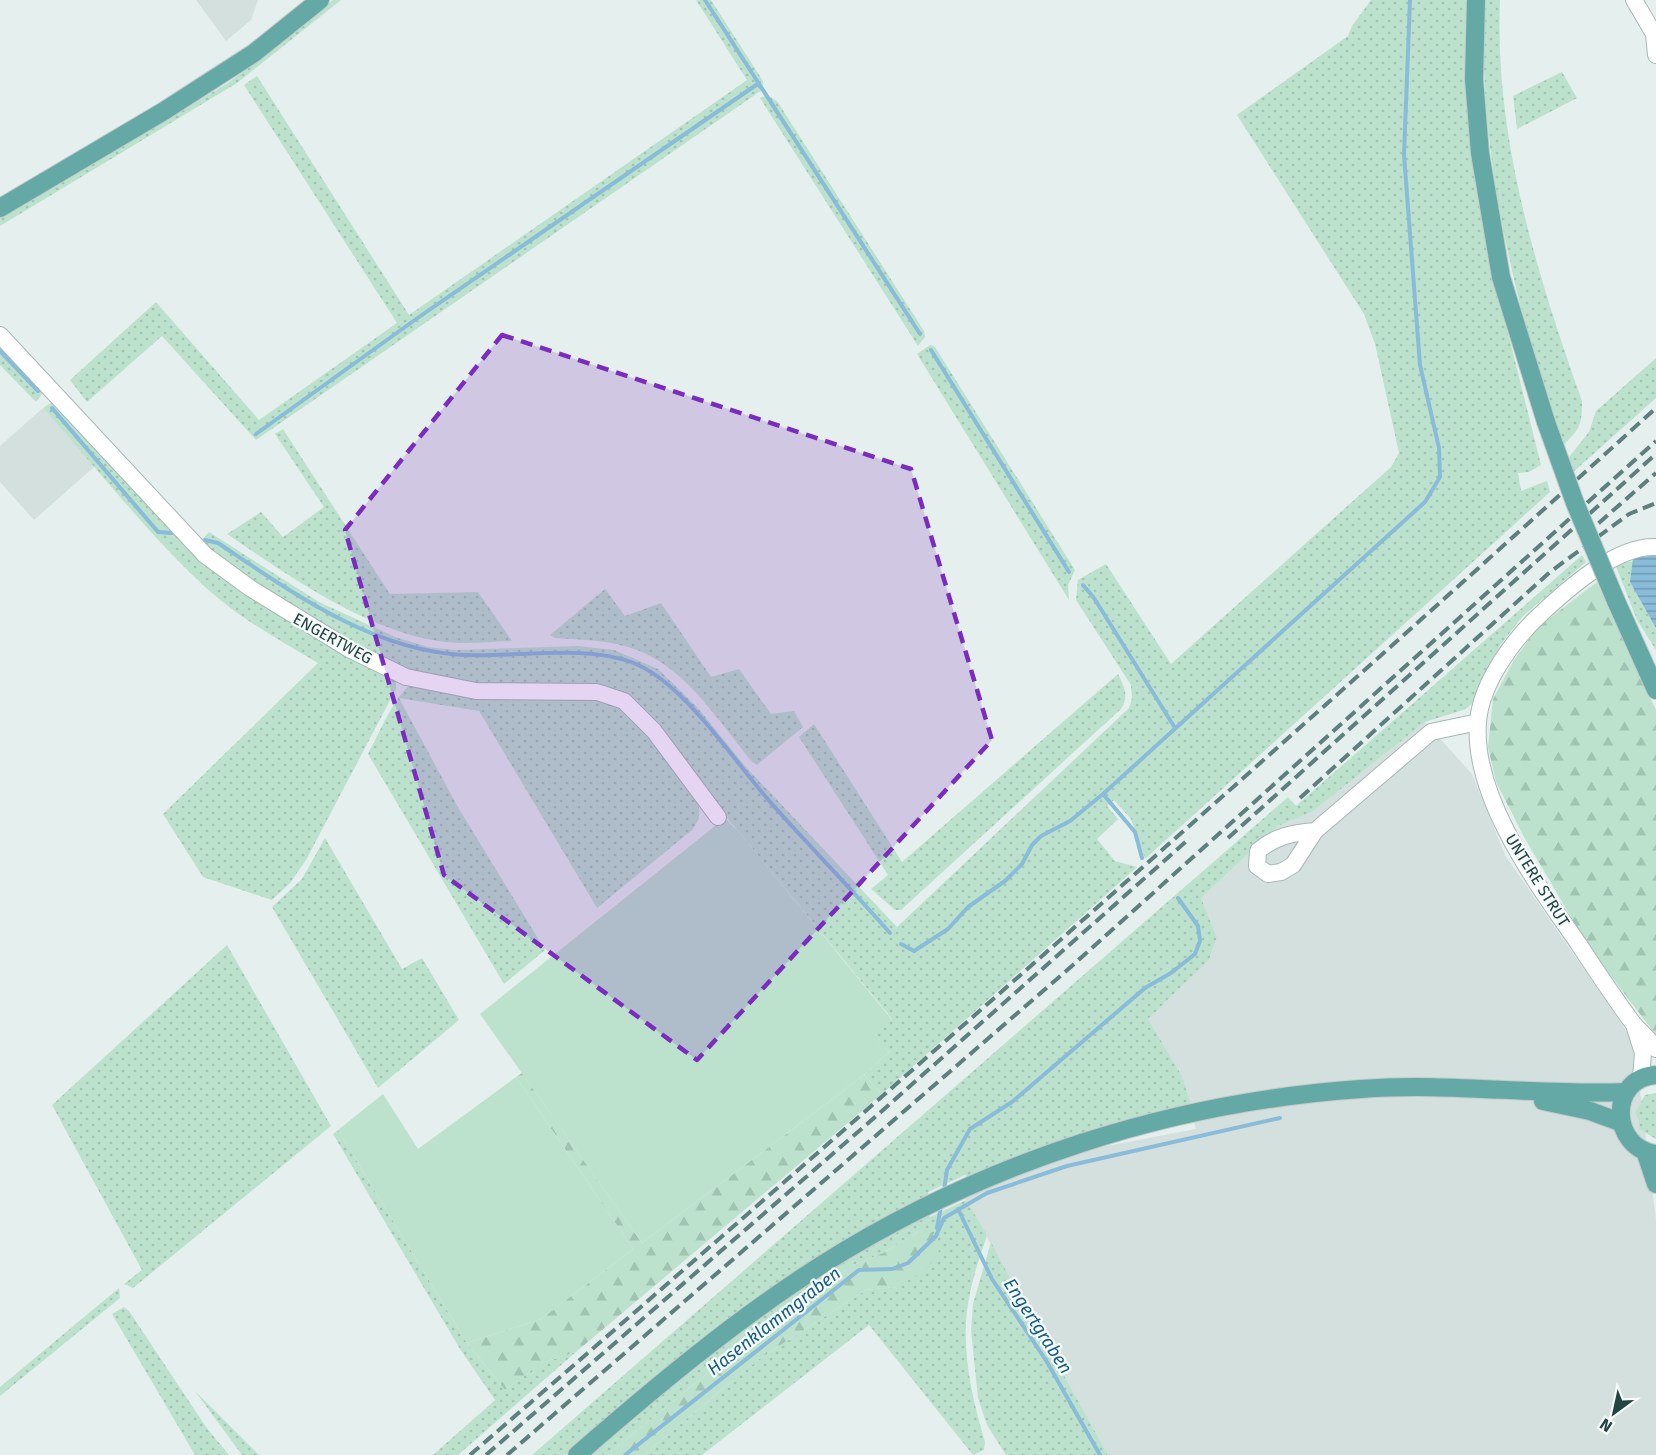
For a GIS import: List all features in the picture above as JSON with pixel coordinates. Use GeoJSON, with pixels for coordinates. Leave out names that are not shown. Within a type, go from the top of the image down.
{"type":"FeatureCollection","features":[{"type":"Feature","properties":{"kind":"main road"},"geometry":{"type":"LineString","coordinates":[[0,208],[164,111],[244,59],[320,0]]}},
{"type":"Feature","properties":{"kind":"main road"},"geometry":{"type":"LineString","coordinates":[[1476,0],[1474,79],[1479,143],[1501,277],[1546,422],[1575,503],[1656,690]]}},
{"type":"Feature","properties":{"kind":"main road"},"geometry":{"type":"LineString","coordinates":[[577,1455],[664,1381],[754,1311],[825,1263],[928,1205],[1028,1161],[1110,1134],[1249,1101],[1390,1087],[1500,1091],[1519,1089],[1602,1094],[1626,1092],[1649,1077]]}},
{"type":"Feature","properties":{"kind":"main road"},"geometry":{"type":"LineString","coordinates":[[1500,1091],[1582,1109],[1620,1122]]}},
{"type":"Feature","properties":{"kind":"main road"},"geometry":{"type":"LineString","coordinates":[[1626,1092],[1620,1106],[1620,1122],[1629,1140],[1650,1153],[1656,1184]]}},
{"type":"Feature","properties":{"kind":"street"},"geometry":{"type":"LineString","coordinates":[[1634,0],[1654,34],[1656,55]]}},
{"type":"Feature","properties":{"kind":"street","name":"ENGERTWEG"},"geometry":{"type":"LineString","coordinates":[[0,335],[206,555],[250,588],[349,649],[406,677],[476,691],[597,692],[624,701],[654,731],[718,817]]}},
{"type":"Feature","properties":{"kind":"street","name":"UNTERE STRUT"},"geometry":{"type":"LineString","coordinates":[[1656,548],[1643,547],[1620,554],[1563,594],[1520,633],[1502,661],[1486,694],[1478,722],[1481,762],[1491,795],[1506,827],[1543,892],[1634,1024],[1656,1049]]}},
{"type":"Feature","properties":{"kind":"street"},"geometry":{"type":"LineString","coordinates":[[1315,831],[1431,732],[1478,722]]}},
{"type":"Feature","properties":{"kind":"street","name":"UNTERE STRUT"},"geometry":{"type":"LineString","coordinates":[[1634,1024],[1649,1077]]}},
{"type":"Feature","properties":{"kind":"highlighted area"},"geometry":{"type":"Polygon","coordinates":[[[502,335],[911,469],[992,740],[697,1060],[444,875],[345,530],[502,335]]]}},
{"type":"Feature","properties":{"kind":"shaded area"},"geometry":{"type":"Polygon","coordinates":[[[196,0],[258,0],[251,20],[226,41],[196,0]]]}},
{"type":"Feature","properties":{"kind":"shaded area"},"geometry":{"type":"Polygon","coordinates":[[[43,408],[95,466],[34,520],[0,482],[0,446],[43,408]]]}},
{"type":"Feature","properties":{"kind":"shaded area"},"geometry":{"type":"Polygon","coordinates":[[[1425,722],[1472,774],[1505,855],[1634,1042],[1656,1220],[1656,1455],[1108,1455],[964,1196],[1080,1151],[1196,1129],[1182,1076],[1148,1019],[1209,960],[1217,937],[1201,898],[1278,826],[1312,812],[1425,722]]]}},
{"type":"Feature","properties":{"kind":"green space"},"geometry":{"type":"Polygon","coordinates":[[[333,0],[341,0],[237,83],[0,226],[0,217],[228,83],[333,0]]]}},
{"type":"Feature","properties":{"kind":"green space"},"geometry":{"type":"Polygon","coordinates":[[[696,0],[711,0],[763,81],[762,90],[256,440],[162,336],[87,402],[70,380],[156,302],[259,420],[397,323],[244,85],[257,76],[409,315],[747,80],[696,0]]]}},
{"type":"Feature","properties":{"kind":"green space"},"geometry":{"type":"Polygon","coordinates":[[[1371,0],[1469,0],[1497,289],[1541,465],[1529,472],[1518,473],[1521,491],[1547,481],[1550,492],[1145,859],[1131,819],[1114,800],[1107,806],[1118,819],[1097,839],[1115,861],[1137,867],[882,1094],[864,1075],[889,1052],[875,1035],[892,1019],[739,832],[623,697],[432,679],[333,637],[199,543],[209,532],[319,602],[395,637],[428,647],[456,650],[578,646],[614,650],[658,669],[698,708],[745,766],[897,927],[1129,708],[1132,698],[1131,685],[1076,600],[1078,580],[1106,564],[1171,664],[1391,467],[1399,453],[1375,344],[1364,314],[1237,115],[1348,36],[1352,26],[1371,0]]]}},
{"type":"Feature","properties":{"kind":"green space"},"geometry":{"type":"Polygon","coordinates":[[[1485,0],[1500,0],[1500,51],[1511,154],[1549,304],[1582,401],[1579,427],[1561,447],[1515,282],[1493,171],[1484,57],[1485,0]]]}},
{"type":"Feature","properties":{"kind":"green space"},"geometry":{"type":"Polygon","coordinates":[[[1562,72],[1577,98],[1517,129],[1513,96],[1562,72]]]}},
{"type":"Feature","properties":{"kind":"green space"},"geometry":{"type":"Polygon","coordinates":[[[767,95],[777,101],[924,331],[925,337],[918,346],[760,98],[767,95]]]}},
{"type":"Feature","properties":{"kind":"green space"},"geometry":{"type":"Polygon","coordinates":[[[0,342],[44,391],[36,402],[0,365],[0,342]]]}},
{"type":"Feature","properties":{"kind":"green space"},"geometry":{"type":"Polygon","coordinates":[[[930,345],[935,347],[1075,570],[1068,585],[1069,600],[917,354],[930,345]]]}},
{"type":"Feature","properties":{"kind":"green space"},"geometry":{"type":"Polygon","coordinates":[[[1656,358],[1656,398],[1571,474],[1566,461],[1589,432],[1596,411],[1656,358]]]}},
{"type":"Feature","properties":{"kind":"green space"},"geometry":{"type":"Polygon","coordinates":[[[51,403],[58,404],[187,543],[396,681],[396,689],[306,860],[290,883],[272,900],[203,877],[163,814],[318,663],[232,609],[183,566],[43,408],[51,403]]]}},
{"type":"Feature","properties":{"kind":"green space"},"geometry":{"type":"Polygon","coordinates":[[[283,429],[390,594],[478,592],[512,641],[475,643],[438,641],[381,625],[354,613],[301,583],[227,534],[261,512],[283,537],[324,507],[275,434],[283,429]]]}},
{"type":"Feature","properties":{"kind":"green space"},"geometry":{"type":"Polygon","coordinates":[[[1582,555],[1586,562],[1522,617],[1501,644],[1474,701],[1466,709],[1425,722],[1312,812],[1278,826],[1201,898],[1217,937],[1209,960],[1148,1019],[1182,1076],[1191,1106],[967,1178],[965,1175],[928,1192],[929,1196],[637,1394],[565,1455],[532,1455],[1288,797],[1296,806],[1582,555]]]}},
{"type":"Feature","properties":{"kind":"green space"},"geometry":{"type":"Polygon","coordinates":[[[1656,558],[1656,650],[1637,620],[1615,564],[1656,558]]]}},
{"type":"Feature","properties":{"kind":"green space"},"geometry":{"type":"Polygon","coordinates":[[[1597,582],[1656,710],[1656,1035],[1588,946],[1524,837],[1496,782],[1488,747],[1493,699],[1514,660],[1538,627],[1597,582]]]}},
{"type":"Feature","properties":{"kind":"green space"},"geometry":{"type":"Polygon","coordinates":[[[605,589],[625,616],[661,603],[711,677],[739,669],[771,714],[794,711],[803,727],[757,765],[752,762],[701,698],[672,670],[655,659],[617,644],[555,638],[550,635],[605,589]]]}},
{"type":"Feature","properties":{"kind":"green space"},"geometry":{"type":"Polygon","coordinates":[[[1118,674],[1125,692],[1125,700],[1121,709],[901,910],[895,910],[871,889],[888,875],[799,737],[814,724],[902,862],[1118,674]]]}},
{"type":"Feature","properties":{"kind":"green space"},"geometry":{"type":"Polygon","coordinates":[[[414,683],[593,695],[628,712],[696,798],[699,818],[692,830],[597,908],[479,711],[399,698],[459,809],[545,950],[504,984],[368,754],[394,704],[407,688],[414,683]]]}},
{"type":"Feature","properties":{"kind":"green space"},"geometry":{"type":"Polygon","coordinates":[[[725,818],[739,832],[892,1020],[875,1035],[889,1052],[864,1075],[642,1243],[480,1014],[725,818]]]}},
{"type":"Feature","properties":{"kind":"green space"},"geometry":{"type":"Polygon","coordinates":[[[325,838],[402,969],[422,958],[459,1020],[378,1088],[272,907],[302,879],[325,838]]]}},
{"type":"Feature","properties":{"kind":"green space"},"geometry":{"type":"Polygon","coordinates":[[[227,945],[331,1126],[133,1288],[124,1284],[142,1270],[52,1105],[227,945]]]}},
{"type":"Feature","properties":{"kind":"green space"},"geometry":{"type":"Polygon","coordinates":[[[522,1073],[642,1243],[864,1075],[882,1094],[576,1352],[541,1363],[505,1390],[467,1343],[541,1319],[633,1249],[516,1077],[522,1073]]]}},
{"type":"Feature","properties":{"kind":"green space"},"geometry":{"type":"Polygon","coordinates":[[[516,1077],[633,1249],[541,1319],[467,1343],[338,1130],[383,1094],[418,1149],[516,1077]]]}},
{"type":"Feature","properties":{"kind":"green space"},"geometry":{"type":"Polygon","coordinates":[[[1656,1093],[1656,1139],[1639,1129],[1639,1120],[1635,1113],[1645,1095],[1656,1093]]]}},
{"type":"Feature","properties":{"kind":"green space"},"geometry":{"type":"Polygon","coordinates":[[[338,1130],[467,1343],[505,1390],[541,1363],[576,1352],[458,1455],[433,1455],[495,1400],[460,1349],[333,1134],[338,1130]]]}},
{"type":"Feature","properties":{"kind":"green space"},"geometry":{"type":"Polygon","coordinates":[[[966,1200],[987,1235],[972,1286],[966,1330],[968,1368],[985,1442],[984,1450],[973,1455],[869,1325],[702,1455],[643,1455],[759,1359],[866,1290],[896,1287],[921,1230],[883,1253],[853,1265],[715,1367],[607,1455],[588,1455],[694,1366],[759,1316],[842,1262],[906,1226],[928,1214],[930,1217],[966,1200]]]}},
{"type":"Feature","properties":{"kind":"green space"},"geometry":{"type":"Polygon","coordinates":[[[921,1230],[931,1231],[940,1249],[927,1269],[896,1287],[866,1290],[759,1359],[643,1455],[607,1455],[715,1367],[853,1265],[883,1253],[921,1230]]]}},
{"type":"Feature","properties":{"kind":"green space"},"geometry":{"type":"Polygon","coordinates":[[[991,1242],[1108,1455],[1006,1455],[987,1425],[978,1398],[971,1331],[973,1304],[991,1242]]]}},
{"type":"Feature","properties":{"kind":"green space"},"geometry":{"type":"Polygon","coordinates":[[[119,1288],[120,1298],[0,1396],[0,1387],[119,1288]]]}},
{"type":"Feature","properties":{"kind":"green space"},"geometry":{"type":"Polygon","coordinates":[[[124,1307],[129,1311],[206,1427],[229,1455],[195,1455],[112,1314],[124,1307]]]}},
{"type":"Feature","properties":{"kind":"green space"},"geometry":{"type":"Polygon","coordinates":[[[195,1391],[259,1455],[242,1455],[195,1391]]]}},
{"type":"Feature","properties":{"kind":"water"},"geometry":{"type":"Polygon","coordinates":[[[1656,555],[1656,628],[1630,582],[1633,558],[1656,555]]]}},
{"type":"Feature","properties":{"kind":"waterway"},"geometry":{"type":"LineString","coordinates":[[705,0],[920,334]]}},
{"type":"Feature","properties":{"kind":"waterway"},"geometry":{"type":"LineString","coordinates":[[1142,858],[1135,832],[1103,794],[1425,502],[1440,477],[1439,448],[1420,365],[1404,155],[1410,0]]}},
{"type":"Feature","properties":{"kind":"waterway"},"geometry":{"type":"LineString","coordinates":[[256,434],[419,317],[759,83]]}},
{"type":"Feature","properties":{"kind":"waterway"},"geometry":{"type":"LineString","coordinates":[[931,350],[1069,572]]}},
{"type":"Feature","properties":{"kind":"waterway"},"geometry":{"type":"LineString","coordinates":[[0,351],[38,391]]}},
{"type":"Feature","properties":{"kind":"waterway"},"geometry":{"type":"LineString","coordinates":[[52,408],[158,532],[172,533]]}},
{"type":"Feature","properties":{"kind":"waterway"},"geometry":{"type":"LineString","coordinates":[[205,540],[218,543],[275,581],[334,616],[365,631],[396,642],[429,651],[463,655],[592,654],[631,662],[650,671],[686,701],[704,720],[765,796],[890,933]]}},
{"type":"Feature","properties":{"kind":"waterway"},"geometry":{"type":"LineString","coordinates":[[1083,585],[1094,598],[1175,728]]}},
{"type":"Feature","properties":{"kind":"waterway"},"geometry":{"type":"LineString","coordinates":[[901,944],[914,951],[948,929],[968,907],[1005,881],[1022,864],[1032,845],[1041,836],[1070,821],[1103,794]]}},
{"type":"Feature","properties":{"kind":"waterway"},"geometry":{"type":"LineString","coordinates":[[944,1190],[947,1170],[970,1129],[1012,1102],[1145,988],[1171,973],[1195,954],[1200,941],[1198,926],[1178,898]]}},
{"type":"Feature","properties":{"kind":"waterway","name":"Hasenklammgraben"},"geometry":{"type":"LineString","coordinates":[[625,1455],[859,1270],[892,1269],[908,1263],[936,1236],[944,1218],[987,1193],[1067,1166],[1280,1118]]}},
{"type":"Feature","properties":{"kind":"waterway"},"geometry":{"type":"LineString","coordinates":[[937,1228],[941,1206]]}},
{"type":"Feature","properties":{"kind":"waterway","name":"Engertgraben"},"geometry":{"type":"LineString","coordinates":[[958,1209],[992,1279],[1047,1362],[1100,1455]]}},
{"type":"Feature","properties":{"kind":"railway"},"geometry":{"type":"LineString","coordinates":[[470,1455],[1066,935],[1656,408]]}},
{"type":"Feature","properties":{"kind":"railway"},"geometry":{"type":"LineString","coordinates":[[507,1455],[1073,965],[1656,441]]}},
{"type":"Feature","properties":{"kind":"railway"},"geometry":{"type":"LineString","coordinates":[[1228,838],[1656,454]]}},
{"type":"Feature","properties":{"kind":"railway"},"geometry":{"type":"LineString","coordinates":[[1585,535],[1656,473]]}},
{"type":"Feature","properties":{"kind":"railway"},"geometry":{"type":"LineString","coordinates":[[1300,798],[1550,572],[1629,514],[1656,503]]}},
{"type":"Feature","properties":{"kind":"railway"},"geometry":{"type":"LineString","coordinates":[[486,1455],[874,1118],[1190,838]]}}]}
